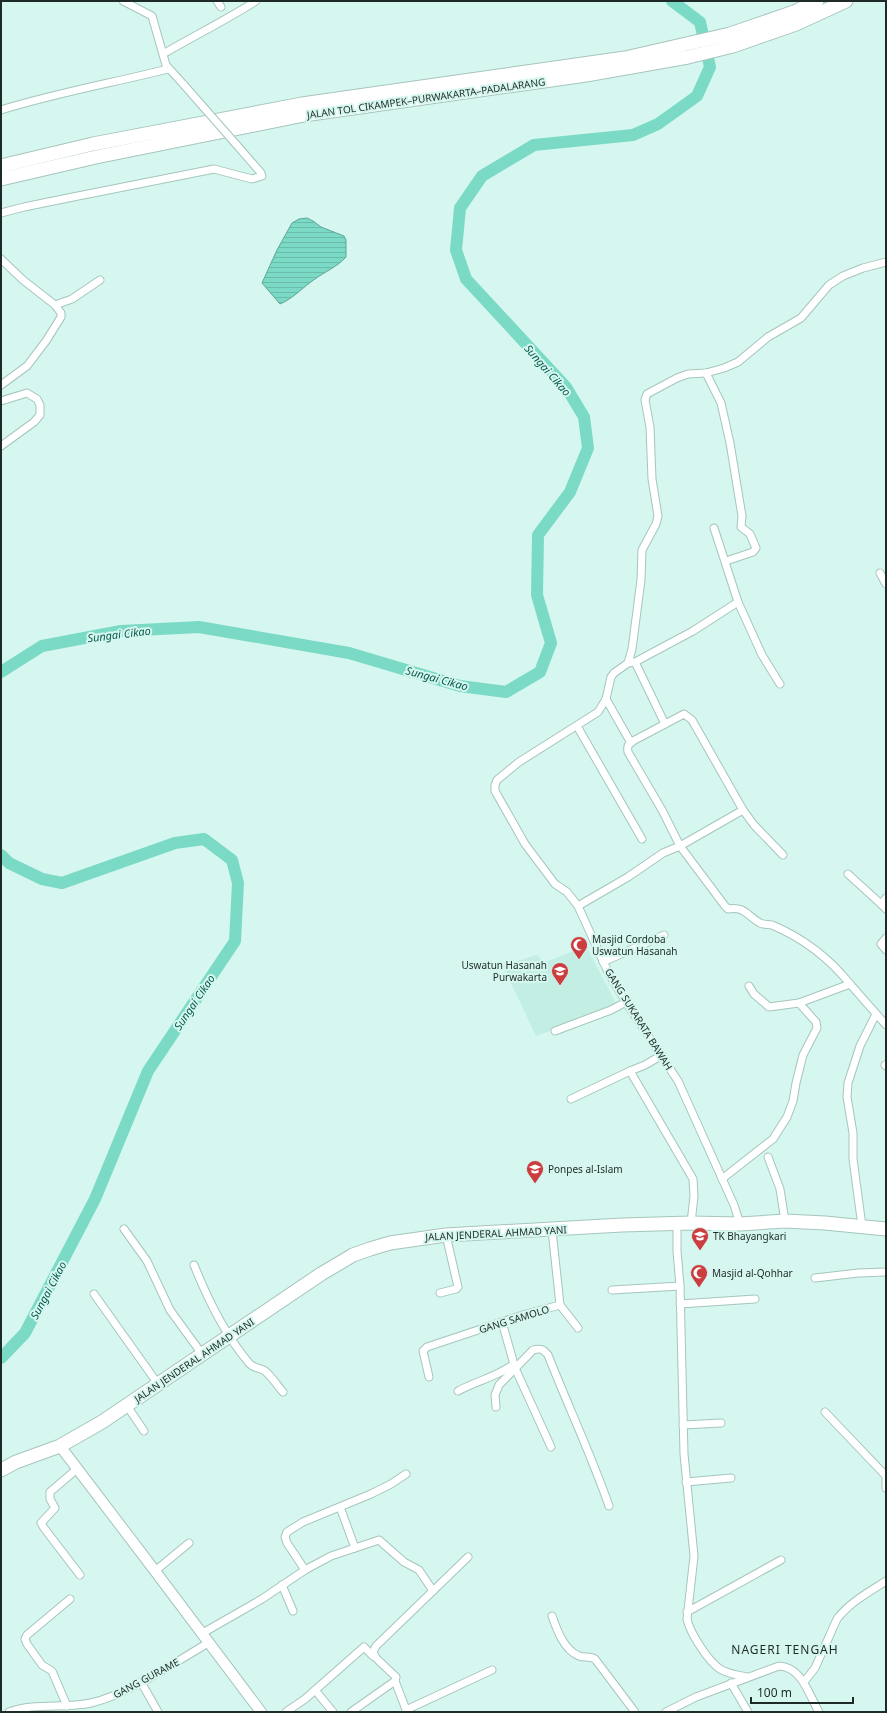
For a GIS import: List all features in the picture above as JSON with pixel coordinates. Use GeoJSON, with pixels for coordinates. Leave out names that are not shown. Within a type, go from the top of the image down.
{"type":"FeatureCollection","features":[{"type":"Feature","properties":{"kind":"highway","name":"JALAN TOL CIKAMPEK–PURWAKARTA–PADALARANG"},"geometry":{"type":"LineString","coordinates":[[731,40],[817,1]]}},
{"type":"Feature","properties":{"kind":"highway","name":"JALAN TOL CIKAMPEK–PURWAKARTA–PADALARANG"},"geometry":{"type":"LineString","coordinates":[[1,179],[96,157],[304,115],[586,75],[796,24],[846,1]]}},
{"type":"Feature","properties":{"kind":"highway","name":"JALAN TOL CIKAMPEK–PURWAKARTA–PADALARANG"},"geometry":{"type":"LineString","coordinates":[[1,166],[93,144],[302,104],[687,51]]}},
{"type":"Feature","properties":{"kind":"highway","name":"JALAN JENDERAL AHMAD YANI"},"geometry":{"type":"LineString","coordinates":[[1,1470],[16,1462],[60,1446],[127,1406],[229,1335],[321,1274],[353,1255],[390,1243],[446,1235],[622,1225],[677,1228],[691,1223],[740,1224],[785,1221],[886,1229]]}},
{"type":"Feature","properties":{"kind":"street"},"geometry":{"type":"LineString","coordinates":[[1,213],[24,207],[214,169],[252,179],[262,176],[235,143],[168,69],[152,16],[123,1]]}},
{"type":"Feature","properties":{"kind":"street"},"geometry":{"type":"LineString","coordinates":[[163,54],[193,36],[222,23],[256,1]]}},
{"type":"Feature","properties":{"kind":"street"},"geometry":{"type":"LineString","coordinates":[[1,110],[62,93],[112,83],[168,69]]}},
{"type":"Feature","properties":{"kind":"street"},"geometry":{"type":"LineString","coordinates":[[1,259],[23,280],[55,304],[61,313],[61,317],[46,341],[27,366],[1,385]]}},
{"type":"Feature","properties":{"kind":"street"},"geometry":{"type":"LineString","coordinates":[[666,724],[632,662],[632,649],[641,580],[642,550],[656,524],[658,516],[652,479],[650,427],[645,400],[646,395],[677,378],[688,374],[706,373],[738,362],[768,338],[801,318],[829,285],[843,276],[863,268],[886,262]]}},
{"type":"Feature","properties":{"kind":"street"},"geometry":{"type":"LineString","coordinates":[[55,304],[72,299],[100,280]]}},
{"type":"Feature","properties":{"kind":"street"},"geometry":{"type":"LineString","coordinates":[[706,373],[721,403],[730,443],[742,516],[741,527],[750,534],[756,548],[753,552],[726,560]]}},
{"type":"Feature","properties":{"kind":"street"},"geometry":{"type":"LineString","coordinates":[[1,401],[27,393],[36,399],[40,411],[40,415],[34,422],[1,446]]}},
{"type":"Feature","properties":{"kind":"street"},"geometry":{"type":"LineString","coordinates":[[714,528],[726,560],[738,602],[762,655],[780,684]]}},
{"type":"Feature","properties":{"kind":"street"},"geometry":{"type":"LineString","coordinates":[[880,573],[886,584]]}},
{"type":"Feature","properties":{"kind":"street","name":"GANG SUKARATA BAWAH"},"geometry":{"type":"LineString","coordinates":[[738,602],[693,631],[614,672],[611,677],[606,699],[598,712],[519,762],[501,776],[494,785],[495,791],[503,807],[525,844],[554,884],[567,892],[578,906],[603,962],[626,1002],[662,1055],[687,1100],[734,1205],[740,1224]]}},
{"type":"Feature","properties":{"kind":"street"},"geometry":{"type":"LineString","coordinates":[[606,699],[631,743]]}},
{"type":"Feature","properties":{"kind":"street"},"geometry":{"type":"LineString","coordinates":[[783,855],[754,825],[743,810],[689,716],[684,714],[628,744],[628,752],[680,846],[725,906],[728,909],[739,908],[759,922],[772,925],[806,943],[828,960],[886,1025]]}},
{"type":"Feature","properties":{"kind":"street"},"geometry":{"type":"LineString","coordinates":[[577,726],[642,839]]}},
{"type":"Feature","properties":{"kind":"street"},"geometry":{"type":"LineString","coordinates":[[578,906],[628,877],[663,853],[680,846],[743,810]]}},
{"type":"Feature","properties":{"kind":"street"},"geometry":{"type":"LineString","coordinates":[[848,874],[884,904]]}},
{"type":"Feature","properties":{"kind":"street"},"geometry":{"type":"LineString","coordinates":[[603,962],[664,935]]}},
{"type":"Feature","properties":{"kind":"street"},"geometry":{"type":"LineString","coordinates":[[886,938],[881,944],[886,950]]}},
{"type":"Feature","properties":{"kind":"street"},"geometry":{"type":"LineString","coordinates":[[749,986],[754,994],[767,1007],[799,1003],[850,984]]}},
{"type":"Feature","properties":{"kind":"street"},"geometry":{"type":"LineString","coordinates":[[555,1031],[611,1010],[626,1002]]}},
{"type":"Feature","properties":{"kind":"street"},"geometry":{"type":"LineString","coordinates":[[722,1179],[772,1139],[787,1117],[793,1101],[803,1055],[817,1028],[816,1022],[799,1003]]}},
{"type":"Feature","properties":{"kind":"street"},"geometry":{"type":"LineString","coordinates":[[862,1226],[853,1158],[853,1133],[847,1097],[848,1083],[860,1046],[876,1014]]}},
{"type":"Feature","properties":{"kind":"street"},"geometry":{"type":"LineString","coordinates":[[571,1099],[645,1065],[662,1055]]}},
{"type":"Feature","properties":{"kind":"street"},"geometry":{"type":"LineString","coordinates":[[630,1071],[693,1179],[694,1196],[691,1223]]}},
{"type":"Feature","properties":{"kind":"street"},"geometry":{"type":"LineString","coordinates":[[768,1157],[780,1189],[785,1221]]}},
{"type":"Feature","properties":{"kind":"street"},"geometry":{"type":"LineString","coordinates":[[677,1228],[686,1482],[694,1556],[688,1624],[698,1642],[714,1664],[727,1672],[747,1677]]}},
{"type":"Feature","properties":{"kind":"street"},"geometry":{"type":"LineString","coordinates":[[124,1229],[147,1261],[170,1310],[202,1354]]}},
{"type":"Feature","properties":{"kind":"street","name":"GANG SAMOLO"},"geometry":{"type":"LineString","coordinates":[[429,1377],[423,1351],[424,1349],[543,1308],[560,1305],[552,1230]]}},
{"type":"Feature","properties":{"kind":"street"},"geometry":{"type":"LineString","coordinates":[[440,1293],[456,1289],[458,1287],[446,1235]]}},
{"type":"Feature","properties":{"kind":"street"},"geometry":{"type":"LineString","coordinates":[[194,1265],[211,1305],[249,1364],[254,1368],[265,1371],[283,1392]]}},
{"type":"Feature","properties":{"kind":"street"},"geometry":{"type":"LineString","coordinates":[[815,1278],[858,1273],[886,1272]]}},
{"type":"Feature","properties":{"kind":"street"},"geometry":{"type":"LineString","coordinates":[[612,1290],[680,1286]]}},
{"type":"Feature","properties":{"kind":"street"},"geometry":{"type":"LineString","coordinates":[[94,1294],[158,1384]]}},
{"type":"Feature","properties":{"kind":"street"},"geometry":{"type":"LineString","coordinates":[[680,1304],[755,1299]]}},
{"type":"Feature","properties":{"kind":"street"},"geometry":{"type":"LineString","coordinates":[[560,1305],[578,1328]]}},
{"type":"Feature","properties":{"kind":"street"},"geometry":{"type":"LineString","coordinates":[[502,1322],[515,1366],[551,1447]]}},
{"type":"Feature","properties":{"kind":"street"},"geometry":{"type":"LineString","coordinates":[[496,1407],[496,1390],[515,1366],[533,1350],[539,1348],[544,1350],[548,1355],[595,1465],[609,1506]]}},
{"type":"Feature","properties":{"kind":"street"},"geometry":{"type":"LineString","coordinates":[[458,1391],[475,1382],[498,1375],[515,1366]]}},
{"type":"Feature","properties":{"kind":"street"},"geometry":{"type":"LineString","coordinates":[[127,1406],[144,1431]]}},
{"type":"Feature","properties":{"kind":"street"},"geometry":{"type":"LineString","coordinates":[[825,1412],[886,1477],[886,1488]]}},
{"type":"Feature","properties":{"kind":"street"},"geometry":{"type":"LineString","coordinates":[[684,1425],[721,1423]]}},
{"type":"Feature","properties":{"kind":"street"},"geometry":{"type":"LineString","coordinates":[[60,1446],[260,1712]]}},
{"type":"Feature","properties":{"kind":"street"},"geometry":{"type":"LineString","coordinates":[[77,1469],[50,1492],[49,1496],[55,1508],[41,1523],[80,1575]]}},
{"type":"Feature","properties":{"kind":"street"},"geometry":{"type":"LineString","coordinates":[[305,1570],[287,1543],[285,1537],[287,1532],[303,1522],[340,1508],[391,1484],[406,1474]]}},
{"type":"Feature","properties":{"kind":"street"},"geometry":{"type":"LineString","coordinates":[[686,1482],[731,1478]]}},
{"type":"Feature","properties":{"kind":"street"},"geometry":{"type":"LineString","coordinates":[[340,1508],[354,1548]]}},
{"type":"Feature","properties":{"kind":"street"},"geometry":{"type":"LineString","coordinates":[[201,1634],[262,1600],[305,1570],[331,1556],[379,1540],[404,1562],[418,1570],[432,1591]]}},
{"type":"Feature","properties":{"kind":"street"},"geometry":{"type":"LineString","coordinates":[[155,1571],[189,1542]]}},
{"type":"Feature","properties":{"kind":"street"},"geometry":{"type":"LineString","coordinates":[[374,1656],[373,1652],[376,1646],[468,1557]]}},
{"type":"Feature","properties":{"kind":"street"},"geometry":{"type":"LineString","coordinates":[[688,1612],[781,1560]]}},
{"type":"Feature","properties":{"kind":"street"},"geometry":{"type":"LineString","coordinates":[[804,1682],[815,1668],[837,1618],[853,1602],[886,1581]]}},
{"type":"Feature","properties":{"kind":"street"},"geometry":{"type":"LineString","coordinates":[[282,1585],[293,1612]]}},
{"type":"Feature","properties":{"kind":"street"},"geometry":{"type":"LineString","coordinates":[[67,1706],[52,1671],[42,1665],[25,1639],[27,1634],[70,1599]]}},
{"type":"Feature","properties":{"kind":"street"},"geometry":{"type":"LineString","coordinates":[[552,1616],[559,1635],[570,1650],[578,1656],[595,1659],[635,1712]]}},
{"type":"Feature","properties":{"kind":"street","name":"GANG GURAME"},"geometry":{"type":"LineString","coordinates":[[9,1712],[18,1709],[38,1709],[67,1706],[103,1700],[141,1682],[208,1643]]}},
{"type":"Feature","properties":{"kind":"street"},"geometry":{"type":"LineString","coordinates":[[286,1712],[315,1690],[364,1647],[396,1677],[395,1681],[406,1711],[492,1670]]}},
{"type":"Feature","properties":{"kind":"street"},"geometry":{"type":"LineString","coordinates":[[666,1712],[696,1697],[774,1666],[784,1666],[792,1669],[804,1682],[819,1712]]}},
{"type":"Feature","properties":{"kind":"street"},"geometry":{"type":"LineString","coordinates":[[351,1712],[395,1681]]}},
{"type":"Feature","properties":{"kind":"street"},"geometry":{"type":"LineString","coordinates":[[141,1682],[158,1712]]}},
{"type":"Feature","properties":{"kind":"street"},"geometry":{"type":"LineString","coordinates":[[731,1684],[748,1712]]}},
{"type":"Feature","properties":{"kind":"street"},"geometry":{"type":"LineString","coordinates":[[315,1690],[333,1712]]}},
{"type":"Feature","properties":{"kind":"shaded area"},"geometry":{"type":"Polygon","coordinates":[[[307,218],[321,227],[344,236],[346,240],[346,257],[339,264],[319,276],[290,299],[280,304],[262,283],[277,250],[292,223],[299,219],[307,218]]]}},
{"type":"Feature","properties":{"kind":"shaded area","name":"Uswatun Hasanah Purwakarta"},"geometry":{"type":"Polygon","coordinates":[[[586,946],[618,1007],[536,1036],[503,966],[536,955],[546,962],[586,946]]]}},
{"type":"Feature","properties":{"kind":"waterway","name":"Sungai Cikao"},"geometry":{"type":"LineString","coordinates":[[1,672],[42,646],[121,631],[199,627],[349,653],[460,686],[506,692],[540,672],[551,643],[537,595],[538,535],[570,492],[588,448],[584,417],[566,387],[466,279],[456,250],[460,208],[482,176],[534,145],[633,135],[658,124],[697,96],[710,67],[700,22],[672,1]]}},
{"type":"Feature","properties":{"kind":"waterway","name":"Sungai Cikao"},"geometry":{"type":"LineString","coordinates":[[1,855],[9,863],[42,879],[62,883],[175,843],[204,839],[232,860],[238,883],[235,941],[148,1071],[95,1199],[25,1333],[1,1358]]}},
{"type":"Feature","properties":{"kind":"place","name":"Masjid Cordoba Uswatun Hasanah"},"geometry":{"type":"Point","coordinates":[579,960]}},
{"type":"Feature","properties":{"kind":"place","name":"Uswatun Hasanah Purwakarta"},"geometry":{"type":"Point","coordinates":[560,986]}},
{"type":"Feature","properties":{"kind":"place","name":"Ponpes al-Islam"},"geometry":{"type":"Point","coordinates":[535,1184]}},
{"type":"Feature","properties":{"kind":"place","name":"TK Bhayangkari"},"geometry":{"type":"Point","coordinates":[700,1251]}},
{"type":"Feature","properties":{"kind":"place","name":"Masjid al-Qohhar"},"geometry":{"type":"Point","coordinates":[699,1288]}},
{"type":"Feature","properties":{"kind":"district","name":"NAGERI TENGAH"},"geometry":{"type":"Point","coordinates":[785,1649]}}]}
